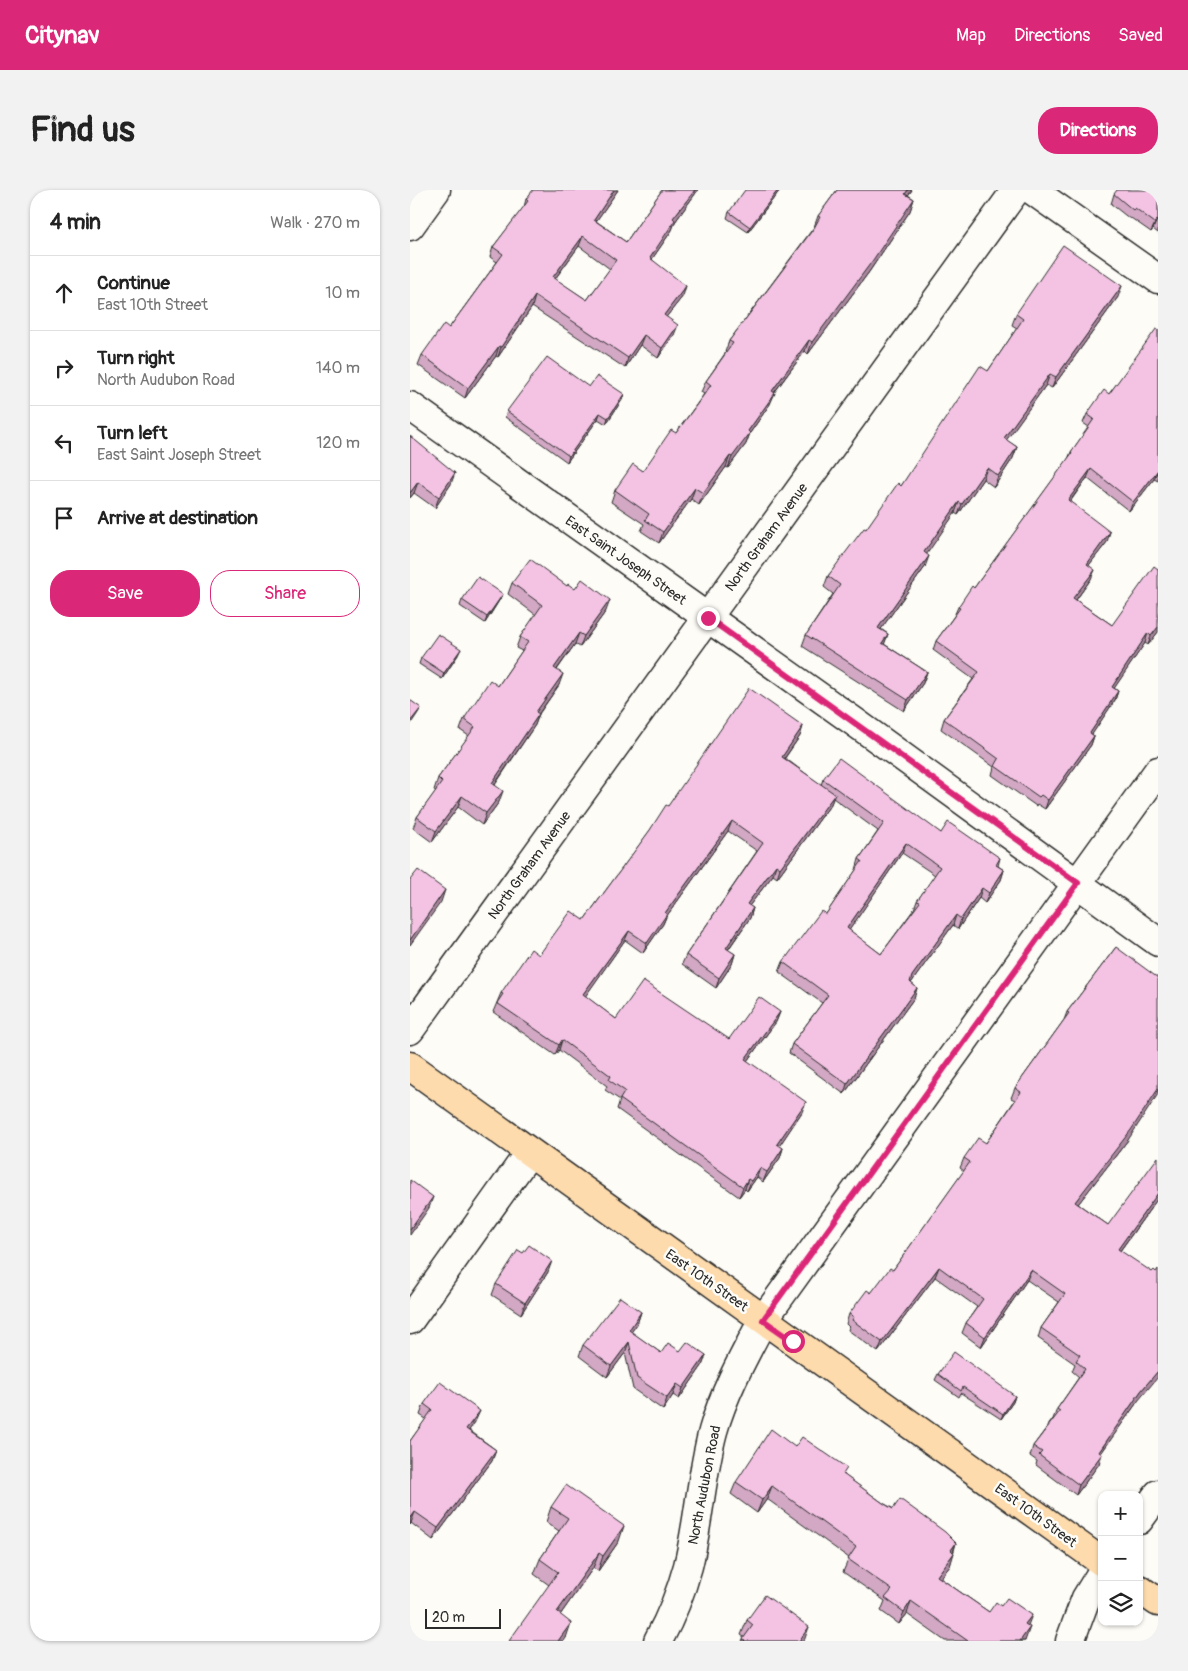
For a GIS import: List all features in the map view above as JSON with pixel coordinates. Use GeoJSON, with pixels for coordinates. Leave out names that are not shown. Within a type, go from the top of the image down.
{"type":"FeatureCollection","features":[{"type":"Feature","properties":{"kind":"main road","name":"East 10th Street"},"geometry":{"type":"LineString","coordinates":[[410,1066],[1098,1559]]}},
{"type":"Feature","properties":{"kind":"main road"},"geometry":{"type":"LineString","coordinates":[[1143,1592],[1158,1602]]}},
{"type":"Feature","properties":{"kind":"street"},"geometry":{"type":"LineString","coordinates":[[410,226],[436,190]]}},
{"type":"Feature","properties":{"kind":"street","name":"North Graham Avenue"},"geometry":{"type":"LineString","coordinates":[[410,1030],[1016,190]]}},
{"type":"Feature","properties":{"kind":"street"},"geometry":{"type":"LineString","coordinates":[[1032,190],[1158,280]]}},
{"type":"Feature","properties":{"kind":"street","name":"East Saint Joseph Street"},"geometry":{"type":"LineString","coordinates":[[410,406],[1158,942]]}},
{"type":"Feature","properties":{"kind":"street","name":"North Audubon Road"},"geometry":{"type":"LineString","coordinates":[[658,1641],[672,1613],[687,1568],[710,1448],[719,1414],[735,1373],[763,1320],[1158,771]]}},
{"type":"Feature","properties":{"kind":"street"},"geometry":{"type":"LineString","coordinates":[[410,1320],[530,1153]]}},
{"type":"Feature","properties":{"kind":"street"},"geometry":{"type":"LineString","coordinates":[[1143,1515],[1158,1494]]}},
{"type":"Feature","properties":{"kind":"street"},"geometry":{"type":"LineString","coordinates":[[1070,1641],[1086,1598],[1098,1578]]}},
{"type":"Feature","properties":{"kind":"building"},"geometry":{"type":"Polygon","coordinates":[[[533,190],[614,190],[594,220],[626,242],[662,190],[695,190],[673,218],[675,220],[650,258],[686,286],[664,315],[678,325],[662,348],[644,335],[628,358],[535,296],[501,347],[499,346],[468,388],[422,355],[444,324],[449,328],[503,254],[493,247],[528,201],[526,199],[533,190]],[[583,236],[553,277],[587,300],[616,260],[583,236]]]}},
{"type":"Feature","properties":{"kind":"building"},"geometry":{"type":"Polygon","coordinates":[[[745,190],[778,190],[750,227],[729,212],[745,190]]]}},
{"type":"Feature","properties":{"kind":"building"},"geometry":{"type":"Polygon","coordinates":[[[837,190],[908,190],[905,194],[914,199],[873,260],[812,342],[809,340],[772,391],[775,393],[748,431],[750,433],[732,457],[730,456],[703,493],[695,488],[663,532],[645,520],[649,514],[615,490],[633,464],[643,471],[671,430],[676,433],[711,385],[706,381],[733,343],[729,341],[814,228],[820,217],[818,216],[837,190]]]}},
{"type":"Feature","properties":{"kind":"building"},"geometry":{"type":"Polygon","coordinates":[[[1117,190],[1158,190],[1158,221],[1155,223],[1135,208],[1133,210],[1114,194],[1117,190]]]}},
{"type":"Feature","properties":{"kind":"building"},"geometry":{"type":"Polygon","coordinates":[[[1063,245],[1122,286],[1056,377],[1050,374],[1004,438],[1017,447],[998,476],[987,468],[962,504],[959,502],[924,552],[929,556],[878,628],[888,634],[882,643],[927,672],[908,700],[806,635],[840,585],[828,576],[864,528],[866,529],[898,483],[901,486],[980,366],[988,371],[1023,319],[1016,314],[1063,245]]]}},
{"type":"Feature","properties":{"kind":"building"},"geometry":{"type":"Polygon","coordinates":[[[1156,329],[1158,330],[1158,470],[1133,502],[1091,469],[1068,500],[1110,532],[1087,564],[1095,570],[1073,598],[1112,625],[1154,566],[1158,569],[1158,627],[1151,636],[1148,633],[1112,687],[1118,691],[1090,733],[1094,736],[1048,800],[1041,795],[1039,797],[995,766],[999,759],[944,719],[979,672],[936,641],[960,608],[958,607],[972,586],[974,588],[1072,453],[1094,419],[1087,414],[1104,390],[1109,394],[1156,329]]]}},
{"type":"Feature","properties":{"kind":"building"},"geometry":{"type":"Polygon","coordinates":[[[547,357],[589,387],[597,376],[624,394],[608,418],[600,413],[569,456],[507,411],[547,357]]]}},
{"type":"Feature","properties":{"kind":"building"},"geometry":{"type":"Polygon","coordinates":[[[410,436],[455,473],[439,497],[418,482],[410,493],[410,436]]]}},
{"type":"Feature","properties":{"kind":"building"},"geometry":{"type":"Polygon","coordinates":[[[530,559],[567,586],[568,584],[575,589],[582,579],[610,600],[584,636],[579,633],[554,668],[563,674],[536,712],[539,714],[492,783],[503,791],[486,813],[462,796],[436,831],[417,817],[442,782],[438,778],[475,727],[464,719],[490,680],[498,686],[528,642],[520,637],[542,605],[512,583],[530,559]]]}},
{"type":"Feature","properties":{"kind":"building"},"geometry":{"type":"Polygon","coordinates":[[[478,577],[503,594],[487,617],[462,600],[478,577]]]}},
{"type":"Feature","properties":{"kind":"building"},"geometry":{"type":"Polygon","coordinates":[[[438,634],[461,649],[444,673],[421,658],[438,634]]]}},
{"type":"Feature","properties":{"kind":"building"},"geometry":{"type":"Polygon","coordinates":[[[749,688],[803,726],[782,757],[835,794],[780,868],[776,865],[747,904],[753,908],[726,948],[735,954],[719,978],[686,955],[763,843],[732,821],[665,913],[667,914],[647,943],[629,931],[583,994],[616,1019],[643,981],[729,1039],[759,997],[780,1012],[745,1059],[806,1102],[777,1144],[783,1148],[767,1172],[760,1168],[751,1181],[748,1179],[743,1187],[620,1099],[625,1091],[609,1080],[611,1076],[562,1040],[559,1045],[497,1003],[503,994],[501,993],[531,949],[539,955],[571,911],[584,920],[666,805],[668,806],[749,688]]]}},
{"type":"Feature","properties":{"kind":"building"},"geometry":{"type":"Polygon","coordinates":[[[410,700],[421,708],[410,722],[410,700]]]}},
{"type":"Feature","properties":{"kind":"building"},"geometry":{"type":"Polygon","coordinates":[[[839,758],[941,833],[948,822],[1000,858],[996,865],[1004,870],[989,893],[982,888],[961,919],[956,915],[912,976],[910,982],[917,988],[847,1084],[792,1044],[828,995],[783,962],[821,911],[826,914],[862,861],[859,859],[884,823],[823,779],[839,758]],[[906,843],[847,928],[881,954],[920,902],[917,901],[940,867],[906,843]]]}},
{"type":"Feature","properties":{"kind":"building"},"geometry":{"type":"Polygon","coordinates":[[[418,870],[445,890],[410,940],[410,880],[418,870]]]}},
{"type":"Feature","properties":{"kind":"building"},"geometry":{"type":"Polygon","coordinates":[[[1116,947],[1158,978],[1158,1089],[1131,1130],[1075,1202],[1108,1225],[1158,1157],[1158,1193],[1118,1249],[1152,1272],[1154,1270],[1156,1272],[1158,1269],[1158,1371],[1141,1391],[1099,1452],[1102,1454],[1079,1485],[1039,1455],[1042,1452],[1033,1446],[1060,1411],[1057,1409],[1085,1369],[1076,1361],[1080,1355],[1041,1328],[1065,1294],[1031,1270],[985,1337],[966,1323],[983,1299],[939,1267],[882,1342],[852,1320],[854,1317],[849,1314],[867,1290],[871,1293],[890,1268],[893,1270],[970,1162],[964,1158],[978,1138],[986,1143],[1021,1092],[1015,1088],[1069,1013],[1067,1012],[1116,947]]]}},
{"type":"Feature","properties":{"kind":"building"},"geometry":{"type":"Polygon","coordinates":[[[410,1180],[433,1197],[410,1229],[410,1180]]]}},
{"type":"Feature","properties":{"kind":"building"},"geometry":{"type":"Polygon","coordinates":[[[529,1245],[552,1261],[525,1303],[496,1284],[518,1250],[523,1253],[529,1245]]]}},
{"type":"Feature","properties":{"kind":"building"},"geometry":{"type":"Polygon","coordinates":[[[620,1297],[641,1312],[629,1330],[661,1353],[668,1343],[680,1351],[687,1342],[706,1355],[683,1388],[677,1384],[667,1398],[637,1378],[629,1342],[611,1366],[583,1345],[620,1297]]]}},
{"type":"Feature","properties":{"kind":"building"},"geometry":{"type":"Polygon","coordinates":[[[954,1352],[1015,1396],[1003,1414],[963,1387],[961,1391],[938,1374],[954,1352]]]}},
{"type":"Feature","properties":{"kind":"building"},"geometry":{"type":"Polygon","coordinates":[[[440,1382],[480,1411],[466,1429],[496,1450],[438,1528],[415,1512],[410,1519],[410,1441],[432,1410],[424,1404],[440,1382]]]}},
{"type":"Feature","properties":{"kind":"building"},"geometry":{"type":"Polygon","coordinates":[[[771,1429],[795,1447],[802,1437],[847,1468],[843,1474],[883,1503],[893,1509],[900,1499],[945,1532],[956,1543],[951,1550],[954,1553],[937,1576],[989,1612],[996,1602],[1001,1606],[1007,1598],[1032,1615],[1025,1624],[1030,1627],[1020,1641],[968,1641],[911,1601],[904,1612],[885,1598],[892,1590],[848,1559],[856,1547],[772,1486],[762,1500],[736,1482],[771,1429]]]}},
{"type":"Feature","properties":{"kind":"building"},"geometry":{"type":"Polygon","coordinates":[[[566,1485],[624,1526],[603,1556],[599,1553],[557,1612],[571,1623],[558,1641],[509,1641],[558,1572],[540,1559],[568,1518],[551,1507],[566,1485]]]}},
{"type":"Feature","properties":{"kind":"building"},"geometry":{"type":"Polygon","coordinates":[[[765,1595],[809,1627],[799,1641],[744,1641],[743,1639],[753,1625],[747,1620],[765,1595]]]}},
{"type":"Feature","properties":{"kind":"route"},"geometry":{"type":"LineString","coordinates":[[708,618],[856,722],[1078,883],[763,1320],[793,1341]]}}]}
